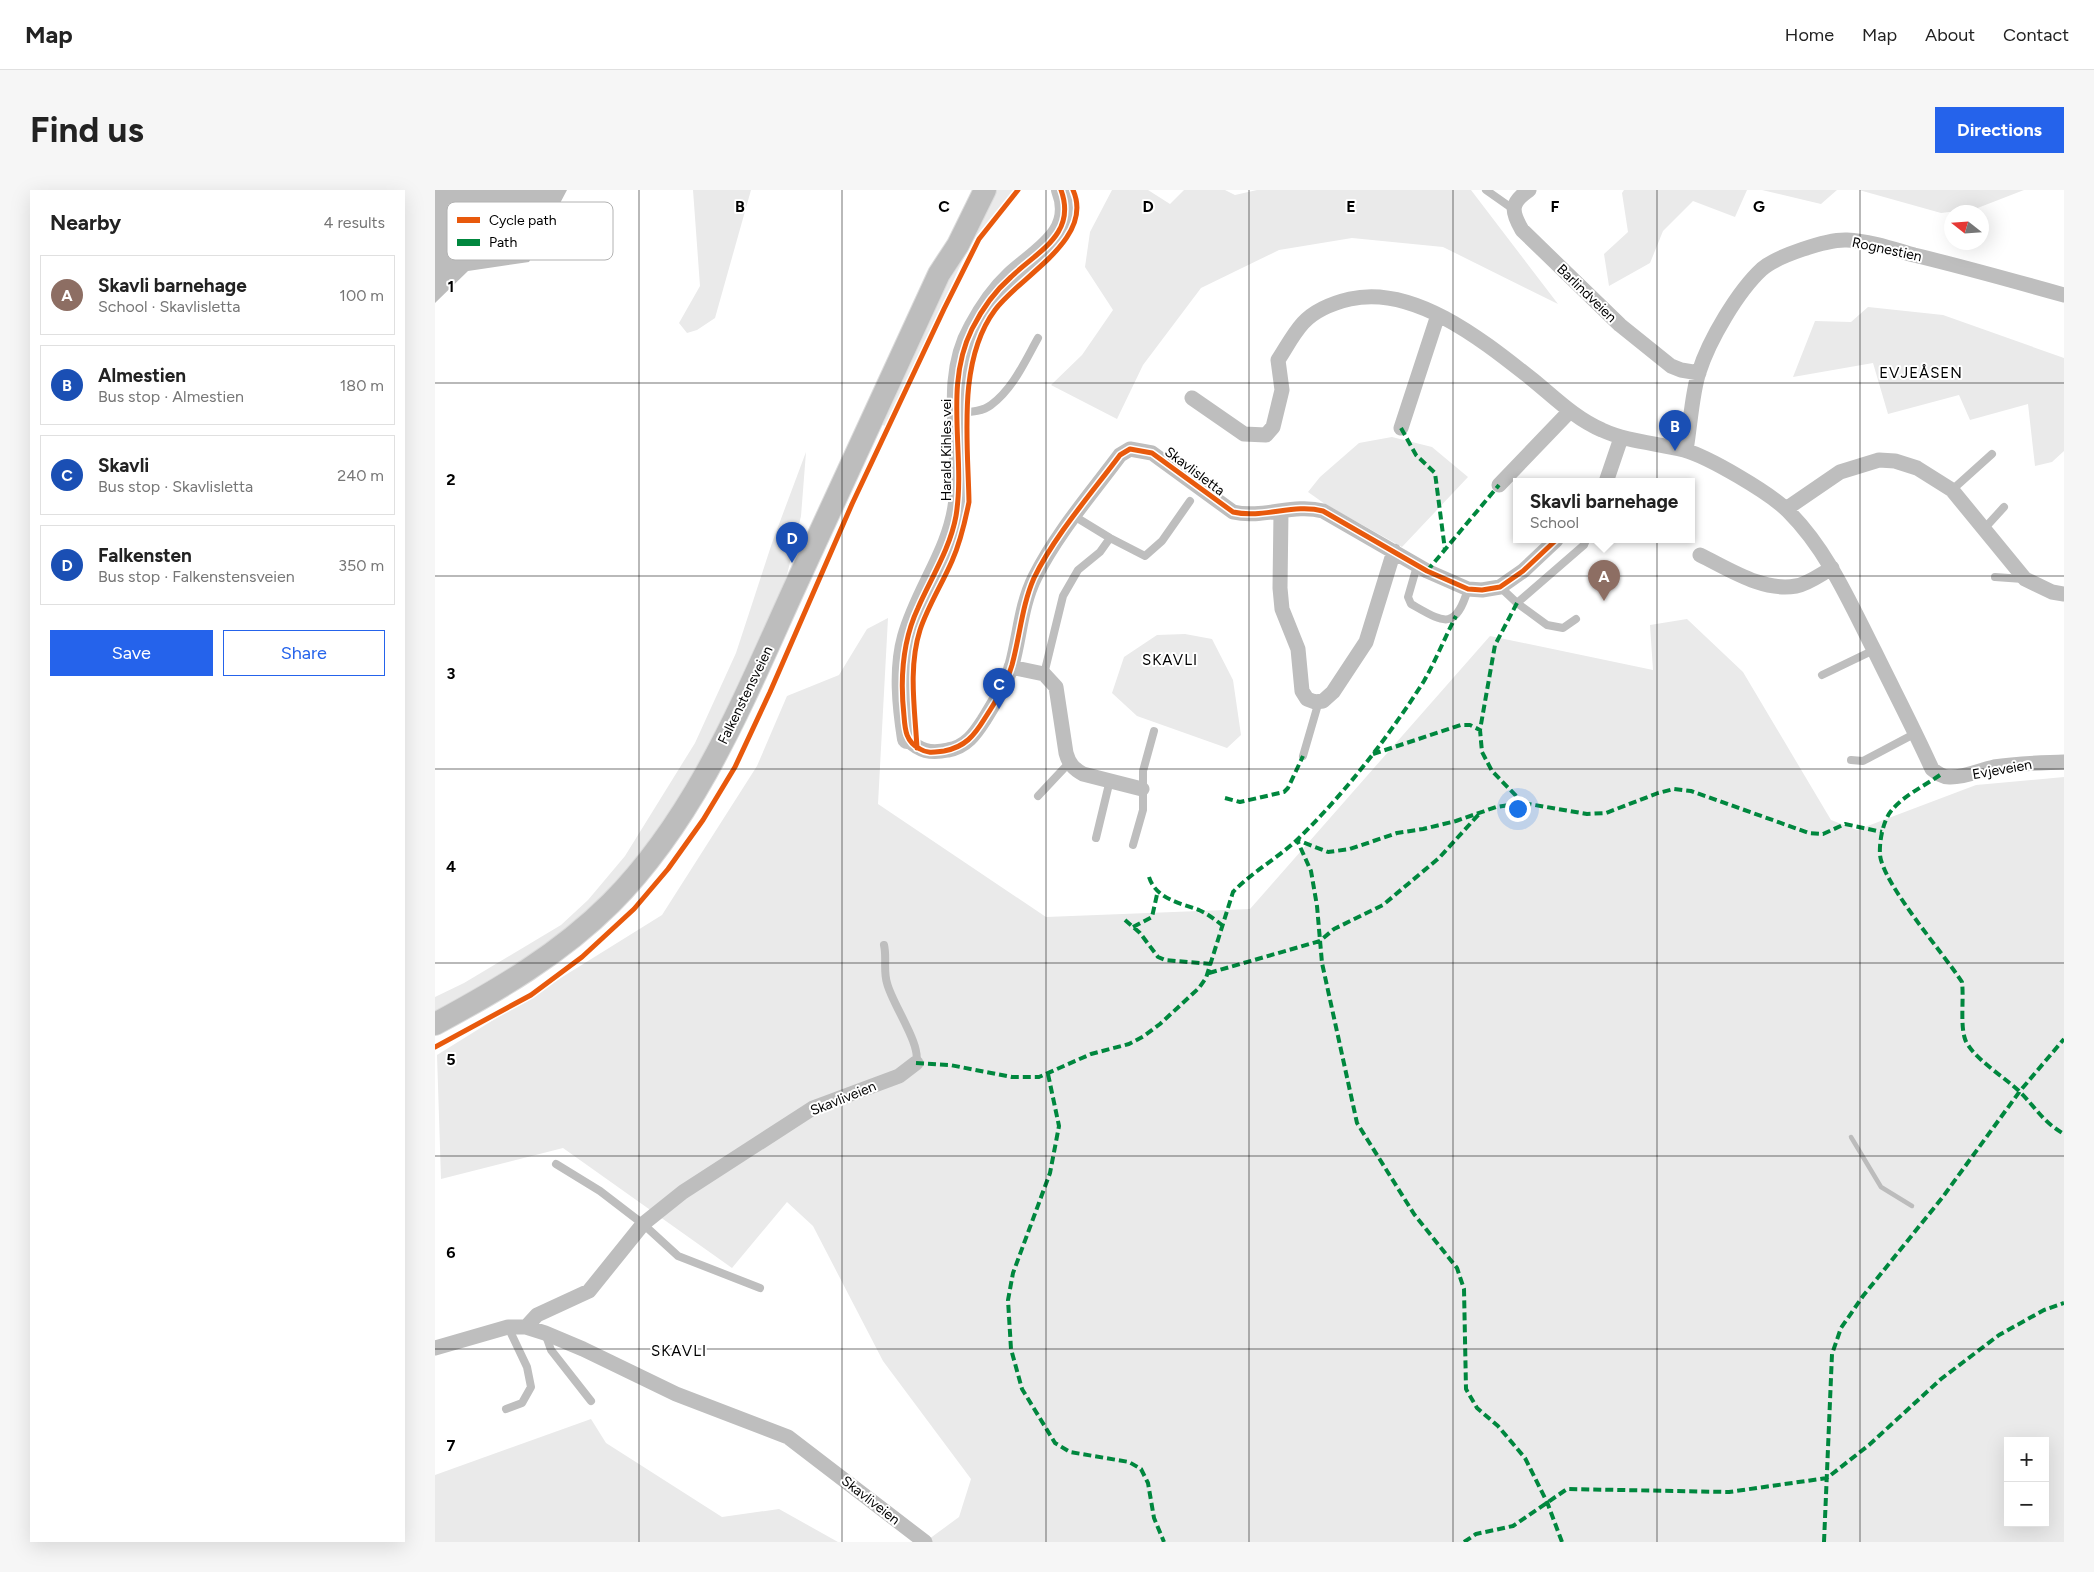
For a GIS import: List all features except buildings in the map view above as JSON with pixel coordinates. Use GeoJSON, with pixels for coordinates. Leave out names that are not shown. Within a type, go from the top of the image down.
{"type":"FeatureCollection","features":[{"type":"Feature","properties":{"kind":"main road","name":"Falkenstensveien"},"geometry":{"type":"LineString","coordinates":[[435,1024],[517,977],[570,941],[611,903],[651,857],[686,809],[714,759],[751,684],[939,274],[967,190]]}},
{"type":"Feature","properties":{"kind":"main road","name":"Falkenstensveien"},"geometry":{"type":"LineString","coordinates":[[939,274],[958,245],[985,190]]}},
{"type":"Feature","properties":{"kind":"street","name":"Harald Kihles vei"},"geometry":{"type":"LineString","coordinates":[[907,738],[903,714],[905,648],[911,625],[945,550],[955,519],[959,482],[957,412],[959,372],[971,330],[994,295],[1011,277],[1049,244],[1059,231],[1064,220],[1066,207],[1061,190]]}},
{"type":"Feature","properties":{"kind":"street"},"geometry":{"type":"LineString","coordinates":[[1513,209],[1517,199],[1529,190]]}},
{"type":"Feature","properties":{"kind":"street","name":"Barlindveien"},"geometry":{"type":"LineString","coordinates":[[1513,209],[1514,217],[1521,230],[1620,325],[1671,366],[1681,370],[1699,372]]}},
{"type":"Feature","properties":{"kind":"street","name":"Rognestien"},"geometry":{"type":"LineString","coordinates":[[1686,450],[1699,372],[1730,310],[1749,283],[1764,268],[1821,243],[1847,240],[1879,246],[2064,295]]}},
{"type":"Feature","properties":{"kind":"street"},"geometry":{"type":"LineString","coordinates":[[1192,398],[1244,434],[1266,435],[1273,427],[1282,390],[1278,360],[1303,323],[1321,309],[1340,301],[1375,297],[1397,300],[1438,315],[1478,338],[1570,411],[1601,430],[1621,438],[1686,450],[1703,457],[1761,490],[1786,509],[1802,526],[1832,568],[1851,602],[1873,650],[1916,733]]}},
{"type":"Feature","properties":{"kind":"street"},"geometry":{"type":"LineString","coordinates":[[1401,428],[1438,315]]}},
{"type":"Feature","properties":{"kind":"street"},"geometry":{"type":"LineString","coordinates":[[1499,485],[1570,411]]}},
{"type":"Feature","properties":{"kind":"street"},"geometry":{"type":"LineString","coordinates":[[1606,478],[1621,438]]}},
{"type":"Feature","properties":{"kind":"street","name":"Skavlisletta"},"geometry":{"type":"LineString","coordinates":[[907,738],[917,748],[925,752],[934,753],[962,746],[975,734],[1001,693],[1011,667],[1026,600],[1034,578],[1074,516],[1120,456],[1131,449],[1152,453],[1233,512],[1243,514],[1281,512],[1299,508],[1312,508],[1323,511],[1417,566],[1468,589],[1483,590],[1501,587]]}},
{"type":"Feature","properties":{"kind":"street"},"geometry":{"type":"LineString","coordinates":[[1786,509],[1840,472],[1879,460],[1895,461],[1917,468],[1951,490],[2025,579],[2052,592],[2064,594]]}},
{"type":"Feature","properties":{"kind":"street"},"geometry":{"type":"LineString","coordinates":[[1281,512],[1280,588],[1282,609],[1298,649],[1302,691],[1307,699],[1319,701],[1333,692],[1366,642],[1394,551]]}},
{"type":"Feature","properties":{"kind":"street"},"geometry":{"type":"LineString","coordinates":[[1501,587],[1523,571],[1553,543]]}},
{"type":"Feature","properties":{"kind":"street"},"geometry":{"type":"LineString","coordinates":[[1700,555],[1757,582],[1776,586],[1797,586],[1832,568]]}},
{"type":"Feature","properties":{"kind":"street"},"geometry":{"type":"LineString","coordinates":[[1011,667],[1044,674],[1057,687],[1069,763],[1083,774],[1143,789]]}},
{"type":"Feature","properties":{"kind":"street","name":"Evjeveien"},"geometry":{"type":"LineString","coordinates":[[1916,733],[1932,769],[1940,775],[1949,777],[1964,776],[1992,768],[2024,763],[2064,762]]}},
{"type":"Feature","properties":{"kind":"street","name":"Skavliveien"},"geometry":{"type":"LineString","coordinates":[[526,1327],[537,1314],[589,1291],[643,1224],[683,1192],[813,1108],[899,1076],[916,1063]]}},
{"type":"Feature","properties":{"kind":"street","name":"Skavliveien"},"geometry":{"type":"LineString","coordinates":[[435,1348],[508,1327],[526,1327],[545,1333],[583,1349],[676,1394],[788,1437],[925,1542]]}},
{"type":"Feature","properties":{"kind":"lane"},"geometry":{"type":"LineString","coordinates":[[1486,190],[1513,209]]}},
{"type":"Feature","properties":{"kind":"lane","name":"Harald Kihles vei"},"geometry":{"type":"LineString","coordinates":[[957,412],[977,411],[991,406],[1014,381],[1038,338]]}},
{"type":"Feature","properties":{"kind":"lane"},"geometry":{"type":"LineString","coordinates":[[1951,490],[1992,454]]}},
{"type":"Feature","properties":{"kind":"lane"},"geometry":{"type":"LineString","coordinates":[[1074,516],[1145,556],[1162,541],[1190,501]]}},
{"type":"Feature","properties":{"kind":"lane"},"geometry":{"type":"LineString","coordinates":[[1983,530],[2003,507]]}},
{"type":"Feature","properties":{"kind":"lane"},"geometry":{"type":"LineString","coordinates":[[1044,674],[1063,596],[1078,570],[1100,552],[1110,538]]}},
{"type":"Feature","properties":{"kind":"lane"},"geometry":{"type":"LineString","coordinates":[[1517,603],[1585,543]]}},
{"type":"Feature","properties":{"kind":"lane"},"geometry":{"type":"LineString","coordinates":[[1417,566],[1408,597],[1411,604],[1436,618],[1446,620],[1456,616],[1464,603],[1468,589]]}},
{"type":"Feature","properties":{"kind":"lane"},"geometry":{"type":"LineString","coordinates":[[1995,577],[2025,579]]}},
{"type":"Feature","properties":{"kind":"lane"},"geometry":{"type":"LineString","coordinates":[[1501,587],[1517,603],[1547,625],[1563,628],[1577,619]]}},
{"type":"Feature","properties":{"kind":"lane"},"geometry":{"type":"LineString","coordinates":[[1822,676],[1873,650]]}},
{"type":"Feature","properties":{"kind":"lane"},"geometry":{"type":"LineString","coordinates":[[1303,756],[1319,701]]}},
{"type":"Feature","properties":{"kind":"lane"},"geometry":{"type":"LineString","coordinates":[[1133,845],[1143,810],[1143,771],[1154,731]]}},
{"type":"Feature","properties":{"kind":"lane"},"geometry":{"type":"LineString","coordinates":[[1851,760],[1863,761],[1916,733]]}},
{"type":"Feature","properties":{"kind":"lane"},"geometry":{"type":"LineString","coordinates":[[1038,796],[1069,763]]}},
{"type":"Feature","properties":{"kind":"lane"},"geometry":{"type":"LineString","coordinates":[[1096,838],[1110,780]]}},
{"type":"Feature","properties":{"kind":"lane","name":"Skavliveien"},"geometry":{"type":"LineString","coordinates":[[884,945],[886,954],[884,968],[887,985],[900,1017],[915,1044],[917,1052],[916,1063]]}},
{"type":"Feature","properties":{"kind":"lane"},"geometry":{"type":"LineString","coordinates":[[556,1164],[600,1191],[643,1224],[678,1256],[760,1288]]}},
{"type":"Feature","properties":{"kind":"lane"},"geometry":{"type":"LineString","coordinates":[[506,1409],[522,1402],[531,1387],[527,1367],[508,1327]]}},
{"type":"Feature","properties":{"kind":"lane"},"geometry":{"type":"LineString","coordinates":[[545,1333],[551,1350],[591,1401]]}},
{"type":"Feature","properties":{"kind":"shaded area"},"geometry":{"type":"Polygon","coordinates":[[[435,190],[567,190],[561,202],[447,202],[447,260],[530,260],[529,262],[468,271],[435,303],[435,190]]]}},
{"type":"Feature","properties":{"kind":"shaded area"},"geometry":{"type":"Polygon","coordinates":[[[693,190],[751,190],[715,318],[697,330],[687,333],[679,323],[700,286],[693,190]]]}},
{"type":"Feature","properties":{"kind":"shaded area"},"geometry":{"type":"Polygon","coordinates":[[[989,190],[1014,190],[977,235],[967,251],[886,427],[880,423],[989,190]]]}},
{"type":"Feature","properties":{"kind":"shaded area"},"geometry":{"type":"Polygon","coordinates":[[[1112,190],[1148,190],[1170,204],[1184,190],[1225,190],[1235,195],[1257,190],[1471,190],[1558,304],[1443,247],[1352,238],[1279,250],[1201,288],[1143,365],[1117,419],[1051,385],[1082,355],[1113,310],[1085,267],[1090,232],[1112,190]]]}},
{"type":"Feature","properties":{"kind":"shaded area"},"geometry":{"type":"Polygon","coordinates":[[[1624,190],[1747,190],[1735,217],[1693,201],[1663,231],[1650,263],[1609,286],[1604,254],[1628,232],[1622,193],[1624,190]]]}},
{"type":"Feature","properties":{"kind":"shaded area"},"geometry":{"type":"Polygon","coordinates":[[[1762,190],[1837,190],[1821,204],[1762,190]]]}},
{"type":"Feature","properties":{"kind":"shaded area"},"geometry":{"type":"Polygon","coordinates":[[[1859,190],[2024,190],[1985,205],[1944,205],[1944,213],[1859,190]]]}},
{"type":"Feature","properties":{"kind":"shaded area"},"geometry":{"type":"Polygon","coordinates":[[[1868,307],[1943,315],[2064,358],[2064,451],[2052,462],[2035,466],[2028,404],[1970,420],[1959,395],[1888,414],[1873,363],[1793,377],[1815,321],[1851,322],[1868,307]]]}},
{"type":"Feature","properties":{"kind":"shaded area"},"geometry":{"type":"Polygon","coordinates":[[[1392,437],[1432,447],[1468,477],[1402,547],[1325,504],[1308,492],[1320,477],[1359,443],[1392,437]]]}},
{"type":"Feature","properties":{"kind":"shaded area"},"geometry":{"type":"Polygon","coordinates":[[[806,452],[801,516],[786,579],[694,783],[636,865],[552,945],[435,1014],[435,997],[464,983],[561,925],[588,900],[625,856],[695,743],[736,653],[772,543],[806,452]]]}},
{"type":"Feature","properties":{"kind":"shaded area"},"geometry":{"type":"Polygon","coordinates":[[[888,618],[878,804],[1046,917],[1250,909],[1490,636],[1653,670],[1650,625],[1687,619],[1743,672],[1831,820],[1857,830],[1976,785],[2064,777],[2064,1542],[925,1542],[959,1517],[971,1479],[883,1361],[813,1226],[787,1202],[732,1268],[563,1148],[441,1179],[437,1055],[662,915],[757,766],[787,696],[839,675],[867,629],[888,618]]]}},
{"type":"Feature","properties":{"kind":"shaded area"},"geometry":{"type":"Polygon","coordinates":[[[1185,634],[1212,639],[1233,680],[1241,735],[1227,748],[1137,716],[1112,693],[1124,657],[1157,635],[1185,634]]]}},
{"type":"Feature","properties":{"kind":"shaded area"},"geometry":{"type":"Polygon","coordinates":[[[591,1419],[606,1443],[722,1517],[779,1509],[838,1542],[435,1542],[435,1475],[591,1419]]]}},
{"type":"Feature","properties":{"kind":"waterway"},"geometry":{"type":"LineString","coordinates":[[1851,1137],[1881,1187],[1912,1206]]}},
{"type":"Feature","properties":{"kind":"marked path"},"geometry":{"type":"LineString","coordinates":[[1401,428],[1416,455],[1435,473],[1445,550]]}},
{"type":"Feature","properties":{"kind":"marked path"},"geometry":{"type":"LineString","coordinates":[[1427,571],[1499,485]]}},
{"type":"Feature","properties":{"kind":"marked path"},"geometry":{"type":"LineString","coordinates":[[1517,603],[1495,645],[1480,730],[1482,752],[1492,771],[1523,803]]}},
{"type":"Feature","properties":{"kind":"marked path"},"geometry":{"type":"LineString","coordinates":[[916,1063],[950,1065],[1012,1077],[1039,1077],[1091,1054],[1129,1044],[1160,1024],[1199,988],[1206,978],[1233,892],[1303,834],[1368,761],[1424,681],[1456,616]]}},
{"type":"Feature","properties":{"kind":"marked path"},"geometry":{"type":"LineString","coordinates":[[1373,754],[1461,725],[1470,725],[1480,730]]}},
{"type":"Feature","properties":{"kind":"marked path"},"geometry":{"type":"LineString","coordinates":[[1225,798],[1240,802],[1284,792],[1288,788],[1303,756]]}},
{"type":"Feature","properties":{"kind":"marked path"},"geometry":{"type":"LineString","coordinates":[[1940,775],[1901,801],[1888,815],[1880,844],[1880,855],[1884,868],[1915,919],[1962,982],[1963,1026],[1965,1039],[1969,1046],[1981,1060],[2020,1092],[2045,1120],[2064,1134]]}},
{"type":"Feature","properties":{"kind":"marked path"},"geometry":{"type":"LineString","coordinates":[[1562,1542],[1547,1502],[1525,1458],[1498,1426],[1477,1408],[1466,1389],[1464,1289],[1457,1268],[1414,1214],[1357,1123],[1322,963],[1317,906],[1311,871],[1297,840],[1328,852],[1350,849],[1397,833],[1456,821],[1496,807],[1523,803],[1587,814],[1606,813],[1658,793],[1674,789],[1691,791],[1809,833],[1823,834],[1845,824],[1882,832]]}},
{"type":"Feature","properties":{"kind":"marked path"},"geometry":{"type":"LineString","coordinates":[[1209,973],[1320,941],[1334,929],[1383,905],[1439,858],[1480,813]]}},
{"type":"Feature","properties":{"kind":"marked path"},"geometry":{"type":"LineString","coordinates":[[1149,877],[1157,890],[1169,899],[1202,912],[1222,925]]}},
{"type":"Feature","properties":{"kind":"marked path"},"geometry":{"type":"LineString","coordinates":[[1133,927],[1152,917],[1158,890]]}},
{"type":"Feature","properties":{"kind":"marked path"},"geometry":{"type":"LineString","coordinates":[[1125,920],[1140,933],[1158,957],[1165,960],[1211,964]]}},
{"type":"Feature","properties":{"kind":"marked path"},"geometry":{"type":"LineString","coordinates":[[1824,1542],[1832,1354],[1841,1328],[1863,1296],[1942,1198],[2020,1091],[2064,1039]]}},
{"type":"Feature","properties":{"kind":"marked path"},"geometry":{"type":"LineString","coordinates":[[1048,1074],[1059,1126],[1050,1173],[1013,1273],[1008,1300],[1011,1349],[1022,1389],[1055,1443],[1070,1452],[1129,1462],[1141,1469],[1148,1483],[1154,1518],[1164,1542]]}},
{"type":"Feature","properties":{"kind":"marked path"},"geometry":{"type":"LineString","coordinates":[[1464,1542],[1476,1534],[1513,1526],[1567,1489],[1729,1492],[1827,1478],[1869,1445],[1941,1379],[1999,1335],[2044,1310],[2064,1303]]}},
{"type":"Feature","properties":{"kind":"cycle path"},"geometry":{"type":"LineString","coordinates":[[435,1047],[531,995],[582,957],[634,909],[668,869],[703,820],[735,767],[852,504],[944,309],[979,239],[1018,190]]}},
{"type":"Feature","properties":{"kind":"cycle path"},"geometry":{"type":"LineString","coordinates":[[1061,190],[1065,205],[1064,218],[1059,230],[1043,250],[1005,282],[994,294],[972,329],[963,351],[957,398],[959,469],[956,516],[945,552],[913,621],[903,661],[902,688],[905,726],[907,735],[915,746],[923,751],[944,751],[963,744],[977,730],[997,699],[1010,672],[1021,621],[1034,578],[1063,530],[1120,455],[1130,449],[1152,453],[1233,512],[1256,514],[1301,509],[1323,511],[1427,571],[1468,589],[1482,590],[1500,587],[1523,571],[1553,543]]}},
{"type":"Feature","properties":{"kind":"cycle path"},"geometry":{"type":"LineString","coordinates":[[917,748],[913,689],[916,644],[927,612],[955,554],[969,502],[967,403],[975,353],[983,330],[995,310],[1006,297],[1052,256],[1065,241],[1074,225],[1077,208],[1073,190]]}},
{"type":"Feature","properties":{"kind":"place","name":"Almestien"},"geometry":{"type":"Point","coordinates":[1675,451]}},
{"type":"Feature","properties":{"kind":"place","name":"Falkensten"},"geometry":{"type":"Point","coordinates":[792,563]}},
{"type":"Feature","properties":{"kind":"place","name":"Skavli barnehage"},"geometry":{"type":"Point","coordinates":[1604,601]}},
{"type":"Feature","properties":{"kind":"place","name":"Skavli"},"geometry":{"type":"Point","coordinates":[999,709]}},
{"type":"Feature","properties":{"kind":"district","name":"EVJEÅSEN"},"geometry":{"type":"Point","coordinates":[1921,373]}},
{"type":"Feature","properties":{"kind":"district","name":"SKAVLI"},"geometry":{"type":"Point","coordinates":[1170,660]}},
{"type":"Feature","properties":{"kind":"district","name":"SKAVLI"},"geometry":{"type":"Point","coordinates":[679,1351]}}]}
